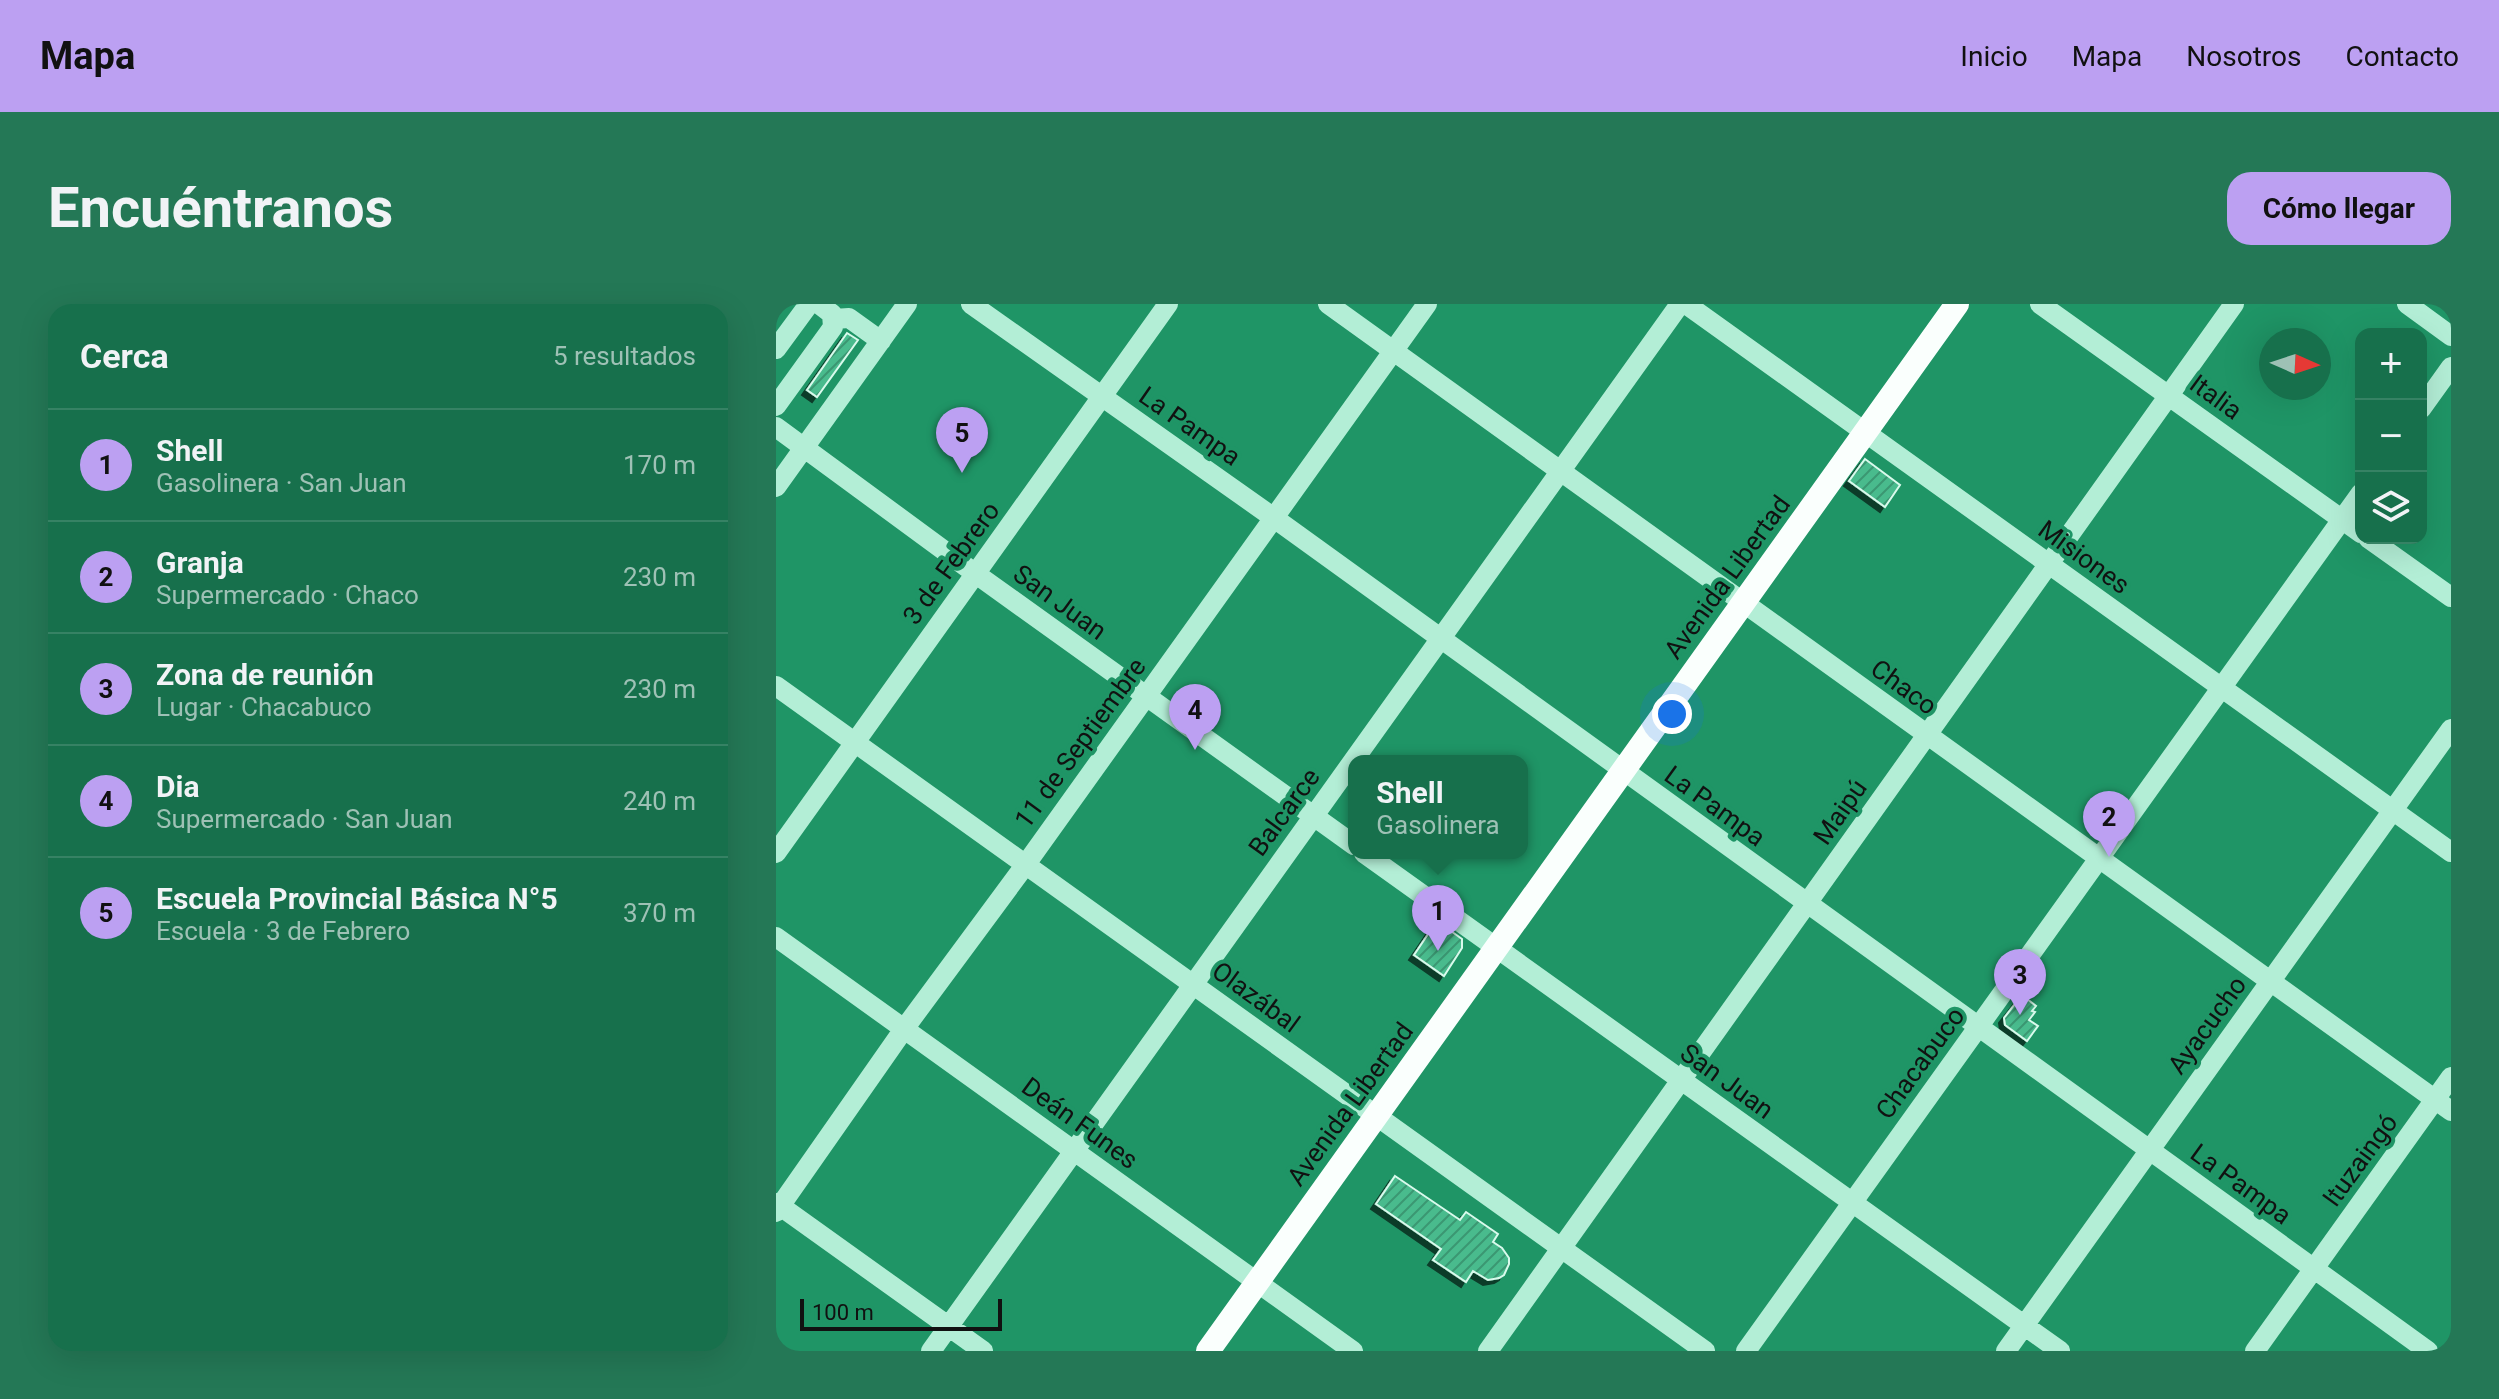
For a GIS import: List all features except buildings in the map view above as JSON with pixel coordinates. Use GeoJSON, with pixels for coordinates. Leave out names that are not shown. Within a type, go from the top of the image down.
{"type":"FeatureCollection","features":[{"type":"Feature","properties":{"kind":"main road","name":"Avenida Libertad"},"geometry":{"type":"LineString","coordinates":[[1208,1351],[1957,304]]}},
{"type":"Feature","properties":{"kind":"street"},"geometry":{"type":"LineString","coordinates":[[776,349],[809,304]]}},
{"type":"Feature","properties":{"kind":"street"},"geometry":{"type":"LineString","coordinates":[[776,406],[833,327],[832,314],[819,304]]}},
{"type":"Feature","properties":{"kind":"street"},"geometry":{"type":"LineString","coordinates":[[776,487],[907,304]]}},
{"type":"Feature","properties":{"kind":"street","name":"La Pampa"},"geometry":{"type":"LineString","coordinates":[[971,304],[1274,518],[2428,1351]]}},
{"type":"Feature","properties":{"kind":"street","name":"3 de Febrero"},"geometry":{"type":"LineString","coordinates":[[776,853],[1168,304]]}},
{"type":"Feature","properties":{"kind":"street","name":"Chaco"},"geometry":{"type":"LineString","coordinates":[[1328,304],[2443,1106]]}},
{"type":"Feature","properties":{"kind":"street","name":"11 de Septiembre"},"geometry":{"type":"LineString","coordinates":[[777,1207],[1427,304]]}},
{"type":"Feature","properties":{"kind":"street","name":"Balcarce"},"geometry":{"type":"LineString","coordinates":[[1357,755],[1680,304]]}},
{"type":"Feature","properties":{"kind":"street","name":"Misiones"},"geometry":{"type":"LineString","coordinates":[[1686,304],[2451,852]]}},
{"type":"Feature","properties":{"kind":"street","name":"Italia"},"geometry":{"type":"LineString","coordinates":[[2040,304],[2355,529]]}},
{"type":"Feature","properties":{"kind":"street","name":"Maipú"},"geometry":{"type":"LineString","coordinates":[[1488,1351],[2234,304]]}},
{"type":"Feature","properties":{"kind":"street"},"geometry":{"type":"LineString","coordinates":[[2407,304],[2451,336]]}},
{"type":"Feature","properties":{"kind":"street"},"geometry":{"type":"LineString","coordinates":[[834,319],[849,318],[881,341]]}},
{"type":"Feature","properties":{"kind":"street"},"geometry":{"type":"LineString","coordinates":[[2427,401],[2451,367]]}},
{"type":"Feature","properties":{"kind":"street","name":"San Juan"},"geometry":{"type":"LineString","coordinates":[[776,427],[1348,841]]}},
{"type":"Feature","properties":{"kind":"street","name":"Chacabuco"},"geometry":{"type":"LineString","coordinates":[[1746,1351],[2355,502]]}},
{"type":"Feature","properties":{"kind":"street"},"geometry":{"type":"LineString","coordinates":[[2376,544],[2451,597]]}},
{"type":"Feature","properties":{"kind":"street","name":"Olazábal"},"geometry":{"type":"LineString","coordinates":[[776,686],[1705,1351]]}},
{"type":"Feature","properties":{"kind":"street","name":"Ayacucho"},"geometry":{"type":"LineString","coordinates":[[2006,1351],[2451,729]]}},
{"type":"Feature","properties":{"kind":"street","name":"Balcarce"},"geometry":{"type":"LineString","coordinates":[[931,1351],[1348,767]]}},
{"type":"Feature","properties":{"kind":"street","name":"San Juan"},"geometry":{"type":"LineString","coordinates":[[1372,859],[2060,1351]]}},
{"type":"Feature","properties":{"kind":"street","name":"Deán Funes"},"geometry":{"type":"LineString","coordinates":[[776,937],[1353,1351]]}},
{"type":"Feature","properties":{"kind":"street","name":"Ituzaingó"},"geometry":{"type":"LineString","coordinates":[[2255,1351],[2314,1269],[2443,1106],[2451,1077]]}},
{"type":"Feature","properties":{"kind":"street"},"geometry":{"type":"LineString","coordinates":[[777,1207],[983,1351]]}},
{"type":"Feature","properties":{"kind":"place","name":"Escuela Provincial Básica N°5"},"geometry":{"type":"Point","coordinates":[962,473]}},
{"type":"Feature","properties":{"kind":"place","name":"Dia"},"geometry":{"type":"Point","coordinates":[1195,750]}},
{"type":"Feature","properties":{"kind":"place","name":"Granja"},"geometry":{"type":"Point","coordinates":[2109,857]}},
{"type":"Feature","properties":{"kind":"place","name":"Shell"},"geometry":{"type":"Point","coordinates":[1438,951]}},
{"type":"Feature","properties":{"kind":"place","name":"Zona de reunión"},"geometry":{"type":"Point","coordinates":[2020,1015]}}]}
